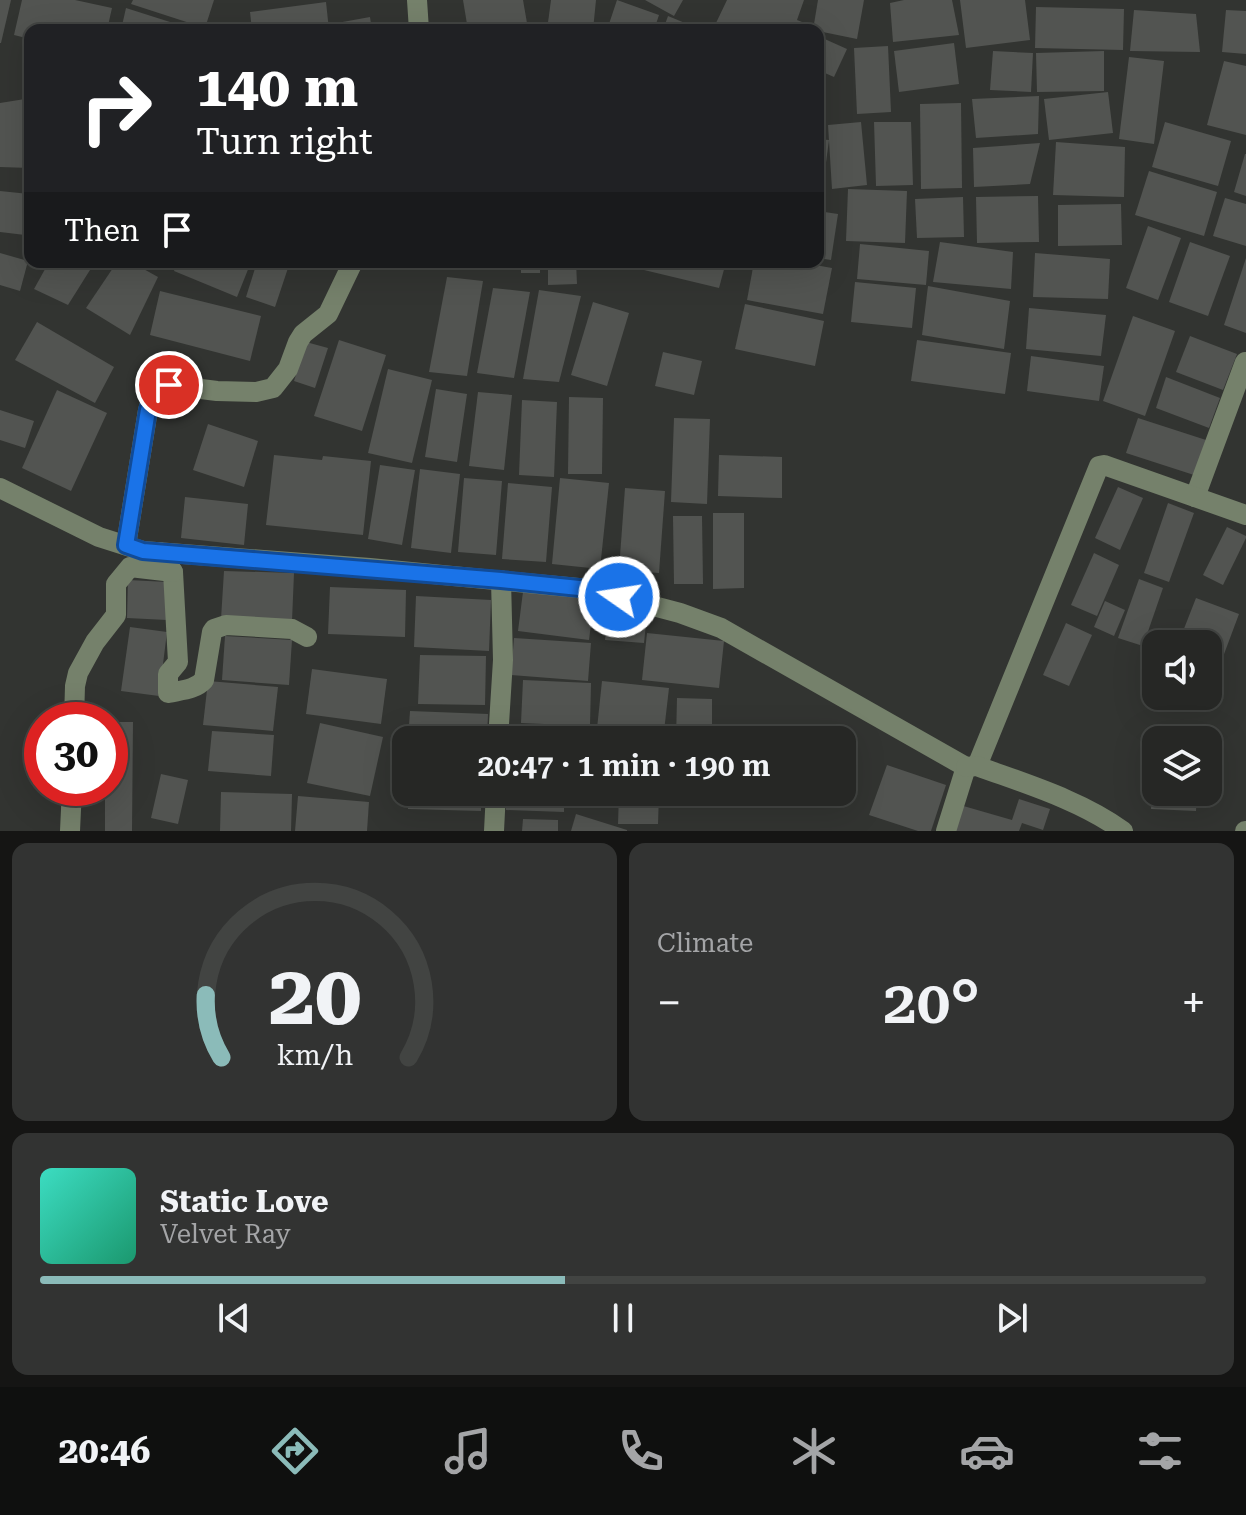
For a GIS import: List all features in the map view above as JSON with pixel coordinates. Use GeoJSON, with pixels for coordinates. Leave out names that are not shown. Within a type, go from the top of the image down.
{"type":"FeatureCollection","features":[{"type":"Feature","properties":{"kind":"street"},"geometry":{"type":"LineString","coordinates":[[417,0],[419,24]]}},
{"type":"Feature","properties":{"kind":"street"},"geometry":{"type":"LineString","coordinates":[[126,545],[153,393],[159,387],[169,385],[217,391],[256,392],[273,388],[288,369],[303,334],[328,314],[350,268]]}},
{"type":"Feature","properties":{"kind":"street"},"geometry":{"type":"LineString","coordinates":[[1195,497],[1245,362]]}},
{"type":"Feature","properties":{"kind":"street"},"geometry":{"type":"LineString","coordinates":[[946,831],[1099,466],[1104,465],[1246,515]]}},
{"type":"Feature","properties":{"kind":"street"},"geometry":{"type":"LineString","coordinates":[[0,488],[99,537],[143,551],[589,589],[699,619],[721,628],[971,766],[1056,795],[1123,831]]}},
{"type":"Feature","properties":{"kind":"street"},"geometry":{"type":"LineString","coordinates":[[160,552],[173,572],[178,662],[168,674],[168,693],[193,688],[204,680],[212,632],[217,627],[292,629],[307,637]]}},
{"type":"Feature","properties":{"kind":"street"},"geometry":{"type":"LineString","coordinates":[[75,702],[78,673],[95,642],[116,615],[116,584],[130,567],[173,572]]}},
{"type":"Feature","properties":{"kind":"street"},"geometry":{"type":"LineString","coordinates":[[499,726],[503,660],[501,580]]}},
{"type":"Feature","properties":{"kind":"street"},"geometry":{"type":"LineString","coordinates":[[70,831],[71,806]]}},
{"type":"Feature","properties":{"kind":"street"},"geometry":{"type":"LineString","coordinates":[[494,831],[495,806]]}},
{"type":"Feature","properties":{"kind":"building"},"geometry":{"type":"Polygon","coordinates":[[[0,0],[11,0],[1,43],[0,43],[0,0]]]}},
{"type":"Feature","properties":{"kind":"building"},"geometry":{"type":"Polygon","coordinates":[[[22,0],[75,0],[112,8],[108,24],[24,24],[24,38],[14,35],[22,0]]]}},
{"type":"Feature","properties":{"kind":"building"},"geometry":{"type":"Polygon","coordinates":[[[133,0],[214,0],[206,24],[193,24],[131,4],[133,0]]]}},
{"type":"Feature","properties":{"kind":"building"},"geometry":{"type":"Polygon","coordinates":[[[463,0],[523,0],[527,23],[467,24],[463,0]]]}},
{"type":"Feature","properties":{"kind":"building"},"geometry":{"type":"Polygon","coordinates":[[[551,0],[596,0],[594,24],[548,24],[551,0]]]}},
{"type":"Feature","properties":{"kind":"building"},"geometry":{"type":"Polygon","coordinates":[[[617,0],[659,15],[656,24],[609,24],[617,0]]]}},
{"type":"Feature","properties":{"kind":"building"},"geometry":{"type":"Polygon","coordinates":[[[645,0],[683,0],[674,16],[645,0]]]}},
{"type":"Feature","properties":{"kind":"building"},"geometry":{"type":"Polygon","coordinates":[[[727,0],[804,0],[797,20],[801,24],[716,23],[727,0]]]}},
{"type":"Feature","properties":{"kind":"building"},"geometry":{"type":"Polygon","coordinates":[[[818,0],[864,0],[857,39],[824,32],[824,24],[814,24],[818,0]]]}},
{"type":"Feature","properties":{"kind":"building"},"geometry":{"type":"Polygon","coordinates":[[[952,0],[959,35],[893,42],[890,3],[952,0]]]}},
{"type":"Feature","properties":{"kind":"building"},"geometry":{"type":"Polygon","coordinates":[[[960,0],[1025,0],[1030,40],[966,48],[960,0]]]}},
{"type":"Feature","properties":{"kind":"building"},"geometry":{"type":"Polygon","coordinates":[[[326,2],[328,24],[251,24],[250,12],[326,2]]]}},
{"type":"Feature","properties":{"kind":"building"},"geometry":{"type":"Polygon","coordinates":[[[1036,7],[1124,9],[1123,50],[1035,48],[1036,7]]]}},
{"type":"Feature","properties":{"kind":"building"},"geometry":{"type":"Polygon","coordinates":[[[126,8],[176,24],[122,24],[126,8]]]}},
{"type":"Feature","properties":{"kind":"building"},"geometry":{"type":"Polygon","coordinates":[[[1134,10],[1196,14],[1200,52],[1130,51],[1134,10]]]}},
{"type":"Feature","properties":{"kind":"building"},"geometry":{"type":"Polygon","coordinates":[[[1226,10],[1246,11],[1246,54],[1222,52],[1226,10]]]}},
{"type":"Feature","properties":{"kind":"building"},"geometry":{"type":"Polygon","coordinates":[[[668,16],[687,24],[665,24],[668,16]]]}},
{"type":"Feature","properties":{"kind":"building"},"geometry":{"type":"Polygon","coordinates":[[[370,17],[371,24],[337,24],[370,17]]]}},
{"type":"Feature","properties":{"kind":"building"},"geometry":{"type":"Polygon","coordinates":[[[824,39],[847,49],[834,77],[824,73],[824,39]]]}},
{"type":"Feature","properties":{"kind":"building"},"geometry":{"type":"Polygon","coordinates":[[[954,43],[959,84],[899,92],[894,51],[954,43]]]}},
{"type":"Feature","properties":{"kind":"building"},"geometry":{"type":"Polygon","coordinates":[[[888,46],[891,112],[857,114],[854,48],[888,46]]]}},
{"type":"Feature","properties":{"kind":"building"},"geometry":{"type":"Polygon","coordinates":[[[993,51],[1033,53],[1031,92],[990,90],[993,51]]]}},
{"type":"Feature","properties":{"kind":"building"},"geometry":{"type":"Polygon","coordinates":[[[1104,51],[1104,91],[1037,92],[1036,53],[1104,51]]]}},
{"type":"Feature","properties":{"kind":"building"},"geometry":{"type":"Polygon","coordinates":[[[1129,57],[1164,61],[1154,144],[1119,139],[1129,57]]]}},
{"type":"Feature","properties":{"kind":"building"},"geometry":{"type":"Polygon","coordinates":[[[1224,61],[1246,66],[1246,135],[1207,125],[1224,61]]]}},
{"type":"Feature","properties":{"kind":"building"},"geometry":{"type":"Polygon","coordinates":[[[1108,92],[1113,133],[1049,140],[1044,99],[1108,92]]]}},
{"type":"Feature","properties":{"kind":"building"},"geometry":{"type":"Polygon","coordinates":[[[1039,96],[1038,134],[976,138],[972,99],[1039,96]]]}},
{"type":"Feature","properties":{"kind":"building"},"geometry":{"type":"Polygon","coordinates":[[[24,99],[24,168],[0,167],[0,103],[24,99]]]}},
{"type":"Feature","properties":{"kind":"building"},"geometry":{"type":"Polygon","coordinates":[[[961,103],[962,188],[921,189],[920,104],[961,103]]]}},
{"type":"Feature","properties":{"kind":"building"},"geometry":{"type":"Polygon","coordinates":[[[861,122],[867,185],[832,189],[828,125],[861,122]]]}},
{"type":"Feature","properties":{"kind":"building"},"geometry":{"type":"Polygon","coordinates":[[[874,122],[911,122],[913,185],[876,186],[874,122]]]}},
{"type":"Feature","properties":{"kind":"building"},"geometry":{"type":"Polygon","coordinates":[[[1165,122],[1231,141],[1218,186],[1152,167],[1165,122]]]}},
{"type":"Feature","properties":{"kind":"building"},"geometry":{"type":"Polygon","coordinates":[[[824,140],[829,140],[824,178],[824,140]]]}},
{"type":"Feature","properties":{"kind":"building"},"geometry":{"type":"Polygon","coordinates":[[[1056,142],[1125,147],[1124,197],[1053,195],[1056,142]]]}},
{"type":"Feature","properties":{"kind":"building"},"geometry":{"type":"Polygon","coordinates":[[[1040,143],[1030,184],[974,187],[973,148],[1040,143]]]}},
{"type":"Feature","properties":{"kind":"building"},"geometry":{"type":"Polygon","coordinates":[[[1246,154],[1246,196],[1234,192],[1246,154]]]}},
{"type":"Feature","properties":{"kind":"building"},"geometry":{"type":"Polygon","coordinates":[[[1149,171],[1217,192],[1204,236],[1135,215],[1149,171]]]}},
{"type":"Feature","properties":{"kind":"building"},"geometry":{"type":"Polygon","coordinates":[[[848,189],[907,191],[905,243],[846,241],[848,189]]]}},
{"type":"Feature","properties":{"kind":"building"},"geometry":{"type":"Polygon","coordinates":[[[0,191],[24,193],[24,235],[0,232],[0,191]]]}},
{"type":"Feature","properties":{"kind":"building"},"geometry":{"type":"Polygon","coordinates":[[[1038,196],[1039,242],[977,243],[976,197],[1038,196]]]}},
{"type":"Feature","properties":{"kind":"building"},"geometry":{"type":"Polygon","coordinates":[[[963,197],[964,237],[917,238],[915,199],[963,197]]]}},
{"type":"Feature","properties":{"kind":"building"},"geometry":{"type":"Polygon","coordinates":[[[1225,198],[1246,204],[1246,246],[1213,236],[1225,198]]]}},
{"type":"Feature","properties":{"kind":"building"},"geometry":{"type":"Polygon","coordinates":[[[1121,204],[1122,245],[1058,246],[1058,205],[1121,204]]]}},
{"type":"Feature","properties":{"kind":"building"},"geometry":{"type":"Polygon","coordinates":[[[824,212],[838,214],[831,260],[824,259],[824,212]]]}},
{"type":"Feature","properties":{"kind":"building"},"geometry":{"type":"Polygon","coordinates":[[[1148,226],[1181,238],[1158,300],[1126,288],[1148,226]]]}},
{"type":"Feature","properties":{"kind":"building"},"geometry":{"type":"Polygon","coordinates":[[[940,242],[1013,252],[1011,289],[933,282],[940,242]]]}},
{"type":"Feature","properties":{"kind":"building"},"geometry":{"type":"Polygon","coordinates":[[[1190,242],[1230,256],[1208,316],[1169,302],[1190,242]]]}},
{"type":"Feature","properties":{"kind":"building"},"geometry":{"type":"Polygon","coordinates":[[[860,244],[929,251],[926,285],[857,279],[860,244]]]}},
{"type":"Feature","properties":{"kind":"building"},"geometry":{"type":"Polygon","coordinates":[[[0,253],[24,260],[26,268],[20,291],[0,285],[0,253]]]}},
{"type":"Feature","properties":{"kind":"building"},"geometry":{"type":"Polygon","coordinates":[[[1035,253],[1110,259],[1108,299],[1033,297],[1035,253]]]}},
{"type":"Feature","properties":{"kind":"building"},"geometry":{"type":"Polygon","coordinates":[[[1246,258],[1246,333],[1224,325],[1246,258]]]}},
{"type":"Feature","properties":{"kind":"building"},"geometry":{"type":"Polygon","coordinates":[[[46,268],[91,268],[68,305],[34,289],[46,268]]]}},
{"type":"Feature","properties":{"kind":"building"},"geometry":{"type":"Polygon","coordinates":[[[113,268],[142,268],[158,277],[130,335],[86,308],[113,268]]]}},
{"type":"Feature","properties":{"kind":"building"},"geometry":{"type":"Polygon","coordinates":[[[175,268],[249,268],[237,297],[174,271],[175,268]]]}},
{"type":"Feature","properties":{"kind":"building"},"geometry":{"type":"Polygon","coordinates":[[[255,268],[288,268],[275,307],[246,297],[255,268]]]}},
{"type":"Feature","properties":{"kind":"building"},"geometry":{"type":"Polygon","coordinates":[[[521,268],[540,268],[540,273],[521,273],[521,268]]]}},
{"type":"Feature","properties":{"kind":"building"},"geometry":{"type":"Polygon","coordinates":[[[548,268],[576,268],[577,284],[548,285],[548,268]]]}},
{"type":"Feature","properties":{"kind":"building"},"geometry":{"type":"Polygon","coordinates":[[[644,268],[724,268],[719,288],[644,268]]]}},
{"type":"Feature","properties":{"kind":"building"},"geometry":{"type":"Polygon","coordinates":[[[753,268],[832,268],[823,314],[747,300],[753,268]]]}},
{"type":"Feature","properties":{"kind":"building"},"geometry":{"type":"Polygon","coordinates":[[[447,277],[483,281],[467,376],[429,372],[447,277]]]}},
{"type":"Feature","properties":{"kind":"building"},"geometry":{"type":"Polygon","coordinates":[[[855,282],[916,288],[912,328],[851,322],[855,282]]]}},
{"type":"Feature","properties":{"kind":"building"},"geometry":{"type":"Polygon","coordinates":[[[928,286],[1010,301],[1004,349],[922,335],[928,286]]]}},
{"type":"Feature","properties":{"kind":"building"},"geometry":{"type":"Polygon","coordinates":[[[493,288],[530,292],[514,378],[477,373],[493,288]]]}},
{"type":"Feature","properties":{"kind":"building"},"geometry":{"type":"Polygon","coordinates":[[[539,290],[581,296],[559,382],[523,379],[539,290]]]}},
{"type":"Feature","properties":{"kind":"building"},"geometry":{"type":"Polygon","coordinates":[[[160,291],[261,316],[250,361],[150,335],[160,291]]]}},
{"type":"Feature","properties":{"kind":"building"},"geometry":{"type":"Polygon","coordinates":[[[593,302],[629,313],[607,386],[571,375],[593,302]]]}},
{"type":"Feature","properties":{"kind":"building"},"geometry":{"type":"Polygon","coordinates":[[[745,304],[824,321],[815,366],[735,349],[745,304]]]}},
{"type":"Feature","properties":{"kind":"building"},"geometry":{"type":"Polygon","coordinates":[[[1029,308],[1106,315],[1101,356],[1026,349],[1029,308]]]}},
{"type":"Feature","properties":{"kind":"building"},"geometry":{"type":"Polygon","coordinates":[[[1133,316],[1175,331],[1145,416],[1103,401],[1133,316]]]}},
{"type":"Feature","properties":{"kind":"building"},"geometry":{"type":"Polygon","coordinates":[[[37,322],[114,367],[95,403],[15,360],[37,322]]]}},
{"type":"Feature","properties":{"kind":"building"},"geometry":{"type":"Polygon","coordinates":[[[1190,336],[1237,354],[1223,390],[1176,372],[1190,336]]]}},
{"type":"Feature","properties":{"kind":"building"},"geometry":{"type":"Polygon","coordinates":[[[339,340],[386,355],[362,431],[314,416],[339,340]]]}},
{"type":"Feature","properties":{"kind":"building"},"geometry":{"type":"Polygon","coordinates":[[[917,340],[1011,353],[1005,394],[911,381],[917,340]]]}},
{"type":"Feature","properties":{"kind":"building"},"geometry":{"type":"Polygon","coordinates":[[[306,342],[328,348],[315,388],[294,381],[306,342]]]}},
{"type":"Feature","properties":{"kind":"building"},"geometry":{"type":"Polygon","coordinates":[[[663,352],[702,361],[694,395],[655,386],[663,352]]]}},
{"type":"Feature","properties":{"kind":"building"},"geometry":{"type":"Polygon","coordinates":[[[1031,356],[1104,366],[1099,401],[1027,391],[1031,356]]]}},
{"type":"Feature","properties":{"kind":"building"},"geometry":{"type":"Polygon","coordinates":[[[388,369],[432,380],[412,463],[368,453],[388,369]]]}},
{"type":"Feature","properties":{"kind":"building"},"geometry":{"type":"Polygon","coordinates":[[[1166,377],[1220,398],[1209,428],[1156,408],[1166,377]]]}},
{"type":"Feature","properties":{"kind":"building"},"geometry":{"type":"Polygon","coordinates":[[[436,389],[467,394],[457,462],[425,457],[436,389]]]}},
{"type":"Feature","properties":{"kind":"building"},"geometry":{"type":"Polygon","coordinates":[[[57,390],[107,413],[71,491],[22,468],[57,390]]]}},
{"type":"Feature","properties":{"kind":"building"},"geometry":{"type":"Polygon","coordinates":[[[478,392],[512,395],[504,470],[469,466],[478,392]]]}},
{"type":"Feature","properties":{"kind":"building"},"geometry":{"type":"Polygon","coordinates":[[[569,397],[603,398],[602,474],[568,474],[569,397]]]}},
{"type":"Feature","properties":{"kind":"building"},"geometry":{"type":"Polygon","coordinates":[[[522,400],[557,402],[554,477],[519,475],[522,400]]]}},
{"type":"Feature","properties":{"kind":"building"},"geometry":{"type":"Polygon","coordinates":[[[0,410],[34,421],[25,448],[0,440],[0,410]]]}},
{"type":"Feature","properties":{"kind":"building"},"geometry":{"type":"Polygon","coordinates":[[[674,418],[710,419],[707,504],[671,502],[674,418]]]}},
{"type":"Feature","properties":{"kind":"building"},"geometry":{"type":"Polygon","coordinates":[[[1138,418],[1206,440],[1194,475],[1126,453],[1138,418]]]}},
{"type":"Feature","properties":{"kind":"building"},"geometry":{"type":"Polygon","coordinates":[[[208,424],[258,441],[244,487],[193,470],[208,424]]]}},
{"type":"Feature","properties":{"kind":"building"},"geometry":{"type":"Polygon","coordinates":[[[274,455],[371,461],[363,535],[266,525],[274,455]]]}},
{"type":"Feature","properties":{"kind":"building"},"geometry":{"type":"Polygon","coordinates":[[[719,455],[782,457],[782,498],[718,496],[719,455]]]}},
{"type":"Feature","properties":{"kind":"building"},"geometry":{"type":"Polygon","coordinates":[[[380,465],[415,470],[402,545],[368,539],[380,465]]]}},
{"type":"Feature","properties":{"kind":"building"},"geometry":{"type":"Polygon","coordinates":[[[420,469],[460,474],[451,553],[411,548],[420,469]]]}},
{"type":"Feature","properties":{"kind":"building"},"geometry":{"type":"Polygon","coordinates":[[[464,478],[502,481],[496,555],[458,552],[464,478]]]}},
{"type":"Feature","properties":{"kind":"building"},"geometry":{"type":"Polygon","coordinates":[[[560,478],[609,483],[600,569],[552,564],[560,478]]]}},
{"type":"Feature","properties":{"kind":"building"},"geometry":{"type":"Polygon","coordinates":[[[508,483],[552,487],[546,562],[502,559],[508,483]]]}},
{"type":"Feature","properties":{"kind":"building"},"geometry":{"type":"Polygon","coordinates":[[[1118,487],[1143,498],[1120,550],[1095,538],[1118,487]]]}},
{"type":"Feature","properties":{"kind":"building"},"geometry":{"type":"Polygon","coordinates":[[[625,488],[665,491],[659,573],[619,570],[625,488]]]}},
{"type":"Feature","properties":{"kind":"building"},"geometry":{"type":"Polygon","coordinates":[[[185,497],[248,504],[244,545],[181,538],[185,497]]]}},
{"type":"Feature","properties":{"kind":"building"},"geometry":{"type":"Polygon","coordinates":[[[1168,503],[1194,513],[1169,582],[1144,573],[1168,503]]]}},
{"type":"Feature","properties":{"kind":"building"},"geometry":{"type":"Polygon","coordinates":[[[713,513],[744,513],[744,588],[713,589],[713,513]]]}},
{"type":"Feature","properties":{"kind":"building"},"geometry":{"type":"Polygon","coordinates":[[[673,516],[702,516],[703,584],[674,584],[673,516]]]}},
{"type":"Feature","properties":{"kind":"building"},"geometry":{"type":"Polygon","coordinates":[[[1227,527],[1246,538],[1223,585],[1203,575],[1227,527]]]}},
{"type":"Feature","properties":{"kind":"building"},"geometry":{"type":"Polygon","coordinates":[[[1094,553],[1119,565],[1097,616],[1071,605],[1094,553]]]}},
{"type":"Feature","properties":{"kind":"building"},"geometry":{"type":"Polygon","coordinates":[[[224,571],[294,573],[292,621],[221,619],[224,571]]]}},
{"type":"Feature","properties":{"kind":"building"},"geometry":{"type":"Polygon","coordinates":[[[1139,579],[1163,588],[1149,630],[1142,630],[1142,646],[1118,638],[1139,579]]]}},
{"type":"Feature","properties":{"kind":"building"},"geometry":{"type":"Polygon","coordinates":[[[128,580],[168,582],[167,620],[127,618],[128,580]]]}},
{"type":"Feature","properties":{"kind":"building"},"geometry":{"type":"Polygon","coordinates":[[[524,584],[595,592],[589,640],[518,631],[524,584]]]}},
{"type":"Feature","properties":{"kind":"building"},"geometry":{"type":"Polygon","coordinates":[[[330,587],[406,590],[405,637],[328,634],[330,587]]]}},
{"type":"Feature","properties":{"kind":"building"},"geometry":{"type":"Polygon","coordinates":[[[416,596],[491,600],[489,651],[414,647],[416,596]]]}},
{"type":"Feature","properties":{"kind":"building"},"geometry":{"type":"Polygon","coordinates":[[[1196,598],[1239,614],[1222,660],[1222,630],[1183,630],[1196,598]]]}},
{"type":"Feature","properties":{"kind":"building"},"geometry":{"type":"Polygon","coordinates":[[[609,601],[648,605],[644,643],[605,640],[609,601]]]}},
{"type":"Feature","properties":{"kind":"building"},"geometry":{"type":"Polygon","coordinates":[[[1105,601],[1125,610],[1114,636],[1094,627],[1105,601]]]}},
{"type":"Feature","properties":{"kind":"building"},"geometry":{"type":"Polygon","coordinates":[[[1066,623],[1092,635],[1069,686],[1043,675],[1066,623]]]}},
{"type":"Feature","properties":{"kind":"building"},"geometry":{"type":"Polygon","coordinates":[[[130,627],[167,632],[159,696],[121,691],[130,627]]]}},
{"type":"Feature","properties":{"kind":"building"},"geometry":{"type":"Polygon","coordinates":[[[647,633],[724,641],[719,688],[642,680],[647,633]]]}},
{"type":"Feature","properties":{"kind":"building"},"geometry":{"type":"Polygon","coordinates":[[[225,636],[292,640],[289,685],[222,680],[225,636]]]}},
{"type":"Feature","properties":{"kind":"building"},"geometry":{"type":"Polygon","coordinates":[[[514,638],[591,643],[588,681],[511,675],[514,638]]]}},
{"type":"Feature","properties":{"kind":"building"},"geometry":{"type":"Polygon","coordinates":[[[420,655],[486,656],[485,705],[418,704],[420,655]]]}},
{"type":"Feature","properties":{"kind":"building"},"geometry":{"type":"Polygon","coordinates":[[[312,669],[387,679],[381,724],[306,714],[312,669]]]}},
{"type":"Feature","properties":{"kind":"building"},"geometry":{"type":"Polygon","coordinates":[[[523,680],[591,683],[590,726],[521,723],[523,680]]]}},
{"type":"Feature","properties":{"kind":"building"},"geometry":{"type":"Polygon","coordinates":[[[208,681],[278,687],[273,731],[203,725],[208,681]]]}},
{"type":"Feature","properties":{"kind":"building"},"geometry":{"type":"Polygon","coordinates":[[[602,681],[669,688],[665,726],[597,726],[602,681]]]}},
{"type":"Feature","properties":{"kind":"building"},"geometry":{"type":"Polygon","coordinates":[[[677,698],[712,699],[712,726],[676,726],[677,698]]]}},
{"type":"Feature","properties":{"kind":"building"},"geometry":{"type":"Polygon","coordinates":[[[410,711],[488,714],[488,726],[409,726],[410,711]]]}},
{"type":"Feature","properties":{"kind":"building"},"geometry":{"type":"Polygon","coordinates":[[[128,722],[133,722],[132,831],[105,831],[105,806],[128,806],[128,722]]]}},
{"type":"Feature","properties":{"kind":"building"},"geometry":{"type":"Polygon","coordinates":[[[320,723],[383,737],[370,796],[307,783],[320,723]]]}},
{"type":"Feature","properties":{"kind":"building"},"geometry":{"type":"Polygon","coordinates":[[[212,731],[274,735],[271,776],[208,771],[212,731]]]}},
{"type":"Feature","properties":{"kind":"building"},"geometry":{"type":"Polygon","coordinates":[[[887,765],[946,785],[931,831],[918,831],[869,815],[887,765]]]}},
{"type":"Feature","properties":{"kind":"building"},"geometry":{"type":"Polygon","coordinates":[[[161,774],[188,780],[178,824],[151,818],[161,774]]]}},
{"type":"Feature","properties":{"kind":"building"},"geometry":{"type":"Polygon","coordinates":[[[221,792],[292,794],[291,831],[220,831],[221,792]]]}},
{"type":"Feature","properties":{"kind":"building"},"geometry":{"type":"Polygon","coordinates":[[[298,796],[369,802],[367,831],[295,831],[298,796]]]}},
{"type":"Feature","properties":{"kind":"building"},"geometry":{"type":"Polygon","coordinates":[[[1019,799],[1050,809],[1043,830],[1022,823],[1019,831],[952,831],[960,805],[1012,820],[1019,799]]]}},
{"type":"Feature","properties":{"kind":"building"},"geometry":{"type":"Polygon","coordinates":[[[408,806],[481,806],[481,811],[408,809],[408,806]]]}},
{"type":"Feature","properties":{"kind":"building"},"geometry":{"type":"Polygon","coordinates":[[[506,806],[564,806],[564,812],[506,810],[506,806]]]}},
{"type":"Feature","properties":{"kind":"building"},"geometry":{"type":"Polygon","coordinates":[[[619,806],[659,806],[658,824],[618,824],[619,806]]]}},
{"type":"Feature","properties":{"kind":"building"},"geometry":{"type":"Polygon","coordinates":[[[1151,806],[1196,806],[1196,811],[1151,809],[1151,806]]]}},
{"type":"Feature","properties":{"kind":"building"},"geometry":{"type":"Polygon","coordinates":[[[576,814],[627,830],[627,831],[571,831],[576,814]]]}},
{"type":"Feature","properties":{"kind":"building"},"geometry":{"type":"Polygon","coordinates":[[[523,819],[558,820],[558,831],[522,831],[523,819]]]}},
{"type":"Feature","properties":{"kind":"route"},"geometry":{"type":"LineString","coordinates":[[169,385],[159,387],[153,393],[148,410],[126,545],[143,551],[589,589],[619,597]]}}]}
